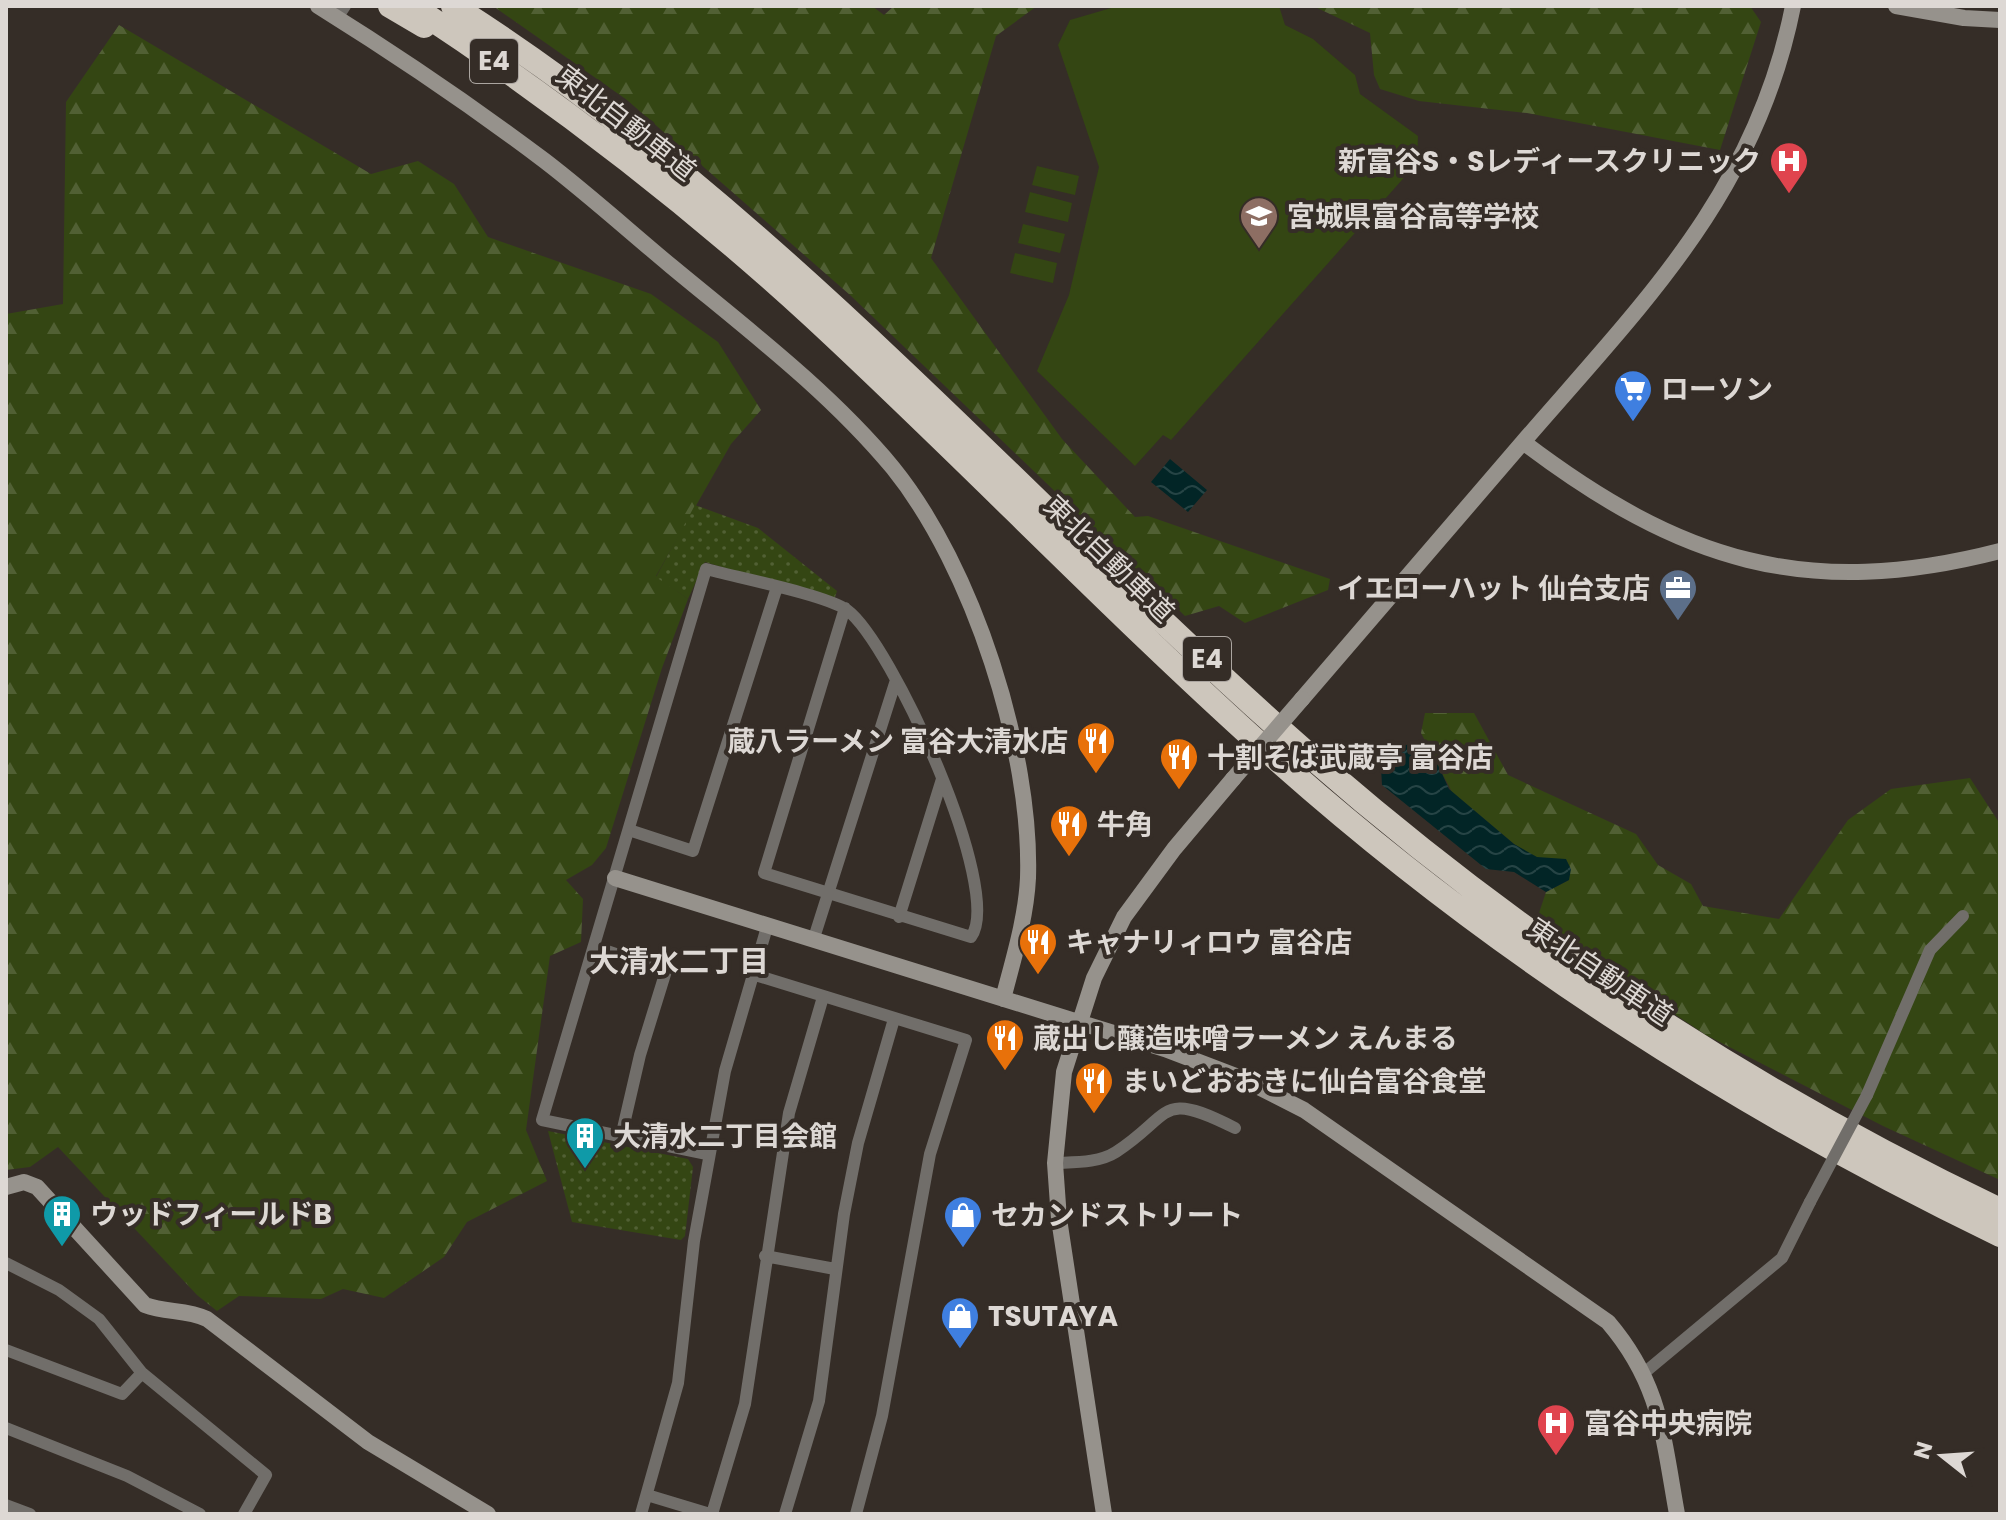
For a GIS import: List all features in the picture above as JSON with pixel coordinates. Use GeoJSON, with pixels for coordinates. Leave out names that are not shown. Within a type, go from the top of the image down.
{"type":"FeatureCollection","features":[{"type":"Feature","properties":{"kind":"highway"},"geometry":{"type":"LineString","coordinates":[[390,6],[575,120]]}},
{"type":"Feature","properties":{"kind":"highway","name":"東北自動車道"},"geometry":{"type":"LineString","coordinates":[[412,6],[575,120],[692,212],[808,312],[1283,764],[1423,881],[1587,1001],[1692,1070],[1792,1128],[2000,1235]]}},
{"type":"Feature","properties":{"kind":"highway","name":"東北自動車道"},"geometry":{"type":"LineString","coordinates":[[453,6],[469,14],[587,98],[720,204],[825,297],[1300,747],[1507,917],[1606,988],[1705,1051],[1923,1173],[2000,1210]]}},
{"type":"Feature","properties":{"kind":"street"},"geometry":{"type":"LineString","coordinates":[[318,6],[341,12],[558,172],[838,409],[892,468],[918,503],[980,625],[1024,803],[1028,880],[1024,913],[1003,999]]}},
{"type":"Feature","properties":{"kind":"street"},"geometry":{"type":"LineString","coordinates":[[1104,1514],[1059,1219],[1055,1163],[1060,1098],[1077,1022],[1106,950],[1124,917],[1174,849],[1635,311],[1711,215],[1751,141],[1766,104],[1793,6]]}},
{"type":"Feature","properties":{"kind":"street"},"geometry":{"type":"LineString","coordinates":[[1896,6],[1964,18],[2000,20]]}},
{"type":"Feature","properties":{"kind":"street"},"geometry":{"type":"LineString","coordinates":[[1523,442],[1630,515],[1673,536],[1753,561],[1811,571],[1864,573],[1942,566],[2000,551]]}},
{"type":"Feature","properties":{"kind":"street"},"geometry":{"type":"LineString","coordinates":[[707,1154],[542,1120],[706,569],[845,608],[872,639],[896,680],[964,832],[971,862],[976,930],[971,937],[828,896],[764,873],[845,608]]}},
{"type":"Feature","properties":{"kind":"street"},"geometry":{"type":"LineString","coordinates":[[629,830],[693,851],[777,587]]}},
{"type":"Feature","properties":{"kind":"street"},"geometry":{"type":"LineString","coordinates":[[813,941],[896,680]]}},
{"type":"Feature","properties":{"kind":"street"},"geometry":{"type":"LineString","coordinates":[[899,917],[942,779]]}},
{"type":"Feature","properties":{"kind":"street"},"geometry":{"type":"LineString","coordinates":[[615,878],[1217,1068],[1304,1110],[1588,1305],[1628,1346],[1644,1373],[1658,1411],[1677,1514]]}},
{"type":"Feature","properties":{"kind":"street"},"geometry":{"type":"LineString","coordinates":[[1644,1373],[1782,1258],[1867,1095],[1930,950],[1963,916]]}},
{"type":"Feature","properties":{"kind":"street"},"geometry":{"type":"LineString","coordinates":[[641,1514],[678,1383],[707,1154],[725,1071],[767,927]]}},
{"type":"Feature","properties":{"kind":"street"},"geometry":{"type":"LineString","coordinates":[[595,947],[666,971],[640,1055],[621,1137]]}},
{"type":"Feature","properties":{"kind":"street"},"geometry":{"type":"LineString","coordinates":[[752,974],[966,1040],[930,1154],[882,1416],[856,1514]]}},
{"type":"Feature","properties":{"kind":"street"},"geometry":{"type":"LineString","coordinates":[[647,1495],[711,1514],[741,1421],[789,1113],[823,997]]}},
{"type":"Feature","properties":{"kind":"street"},"geometry":{"type":"LineString","coordinates":[[785,1514],[819,1401],[835,1269],[858,1143],[894,1019]]}},
{"type":"Feature","properties":{"kind":"street"},"geometry":{"type":"LineString","coordinates":[[1055,1163],[1089,1161],[1114,1154],[1154,1118],[1170,1110],[1188,1108],[1235,1128]]}},
{"type":"Feature","properties":{"kind":"street"},"geometry":{"type":"LineString","coordinates":[[6,1187],[24,1182],[37,1187],[145,1305],[159,1311],[194,1313],[207,1319],[368,1442],[488,1514]]}},
{"type":"Feature","properties":{"kind":"street"},"geometry":{"type":"LineString","coordinates":[[765,1256],[835,1269]]}},
{"type":"Feature","properties":{"kind":"street"},"geometry":{"type":"LineString","coordinates":[[6,1263],[59,1290],[99,1319],[142,1373],[266,1475],[244,1514]]}},
{"type":"Feature","properties":{"kind":"street"},"geometry":{"type":"LineString","coordinates":[[6,1350],[122,1394],[142,1373]]}},
{"type":"Feature","properties":{"kind":"street"},"geometry":{"type":"LineString","coordinates":[[6,1428],[127,1476],[200,1514]]}},
{"type":"Feature","properties":{"kind":"street"},"geometry":{"type":"LineString","coordinates":[[6,1505],[30,1514]]}},
{"type":"Feature","properties":{"kind":"green space"},"geometry":{"type":"Polygon","coordinates":[[[493,6],[872,6],[884,15],[894,6],[1037,6],[996,36],[931,258],[1062,439],[1135,517],[1148,516],[1330,579],[1328,590],[1245,623],[1219,606],[1185,616],[850,295],[627,100],[493,6]]]}},
{"type":"Feature","properties":{"kind":"green space"},"geometry":{"type":"Polygon","coordinates":[[[1118,6],[1279,6],[1285,25],[1313,39],[1355,75],[1360,94],[1418,136],[1417,163],[1171,440],[1163,435],[1135,466],[1037,371],[1069,295],[1099,167],[1058,45],[1070,20],[1118,6]]]}},
{"type":"Feature","properties":{"kind":"green space"},"geometry":{"type":"Polygon","coordinates":[[[1313,6],[1750,6],[1761,22],[1720,150],[1527,113],[1419,101],[1380,89],[1374,75],[1370,33],[1313,6]]]}},
{"type":"Feature","properties":{"kind":"green space"},"geometry":{"type":"Polygon","coordinates":[[[119,25],[371,174],[418,161],[454,184],[488,237],[651,294],[718,342],[761,410],[731,444],[656,576],[688,599],[662,668],[606,848],[592,865],[566,880],[583,899],[581,942],[550,956],[526,1130],[547,1181],[467,1222],[444,1257],[384,1298],[343,1289],[321,1299],[239,1296],[217,1311],[197,1295],[58,1147],[30,1167],[6,1170],[6,314],[63,304],[66,102],[119,25]]]}},
{"type":"Feature","properties":{"kind":"green space"},"geometry":{"type":"Polygon","coordinates":[[[1037,166],[1079,176],[1075,195],[1032,185],[1037,166]]]}},
{"type":"Feature","properties":{"kind":"green space"},"geometry":{"type":"Polygon","coordinates":[[[1030,192],[1072,203],[1068,222],[1025,212],[1030,192]]]}},
{"type":"Feature","properties":{"kind":"green space"},"geometry":{"type":"Polygon","coordinates":[[[1023,224],[1065,234],[1060,253],[1018,243],[1023,224]]]}},
{"type":"Feature","properties":{"kind":"green space"},"geometry":{"type":"Polygon","coordinates":[[[1015,253],[1057,263],[1053,283],[1010,273],[1015,253]]]}},
{"type":"Feature","properties":{"kind":"green space"},"geometry":{"type":"Polygon","coordinates":[[[695,505],[758,528],[837,591],[834,600],[705,562],[688,599],[656,577],[695,505]]]}},
{"type":"Feature","properties":{"kind":"green space"},"geometry":{"type":"Polygon","coordinates":[[[1425,713],[1474,713],[1508,775],[1636,834],[1658,865],[1691,884],[1703,906],[1779,919],[1848,820],[1891,789],[1970,778],[2000,824],[2000,1180],[1883,1126],[1706,1035],[1536,922],[1546,892],[1569,880],[1514,844],[1452,792],[1421,733],[1425,713]]]}},
{"type":"Feature","properties":{"kind":"green space"},"geometry":{"type":"Polygon","coordinates":[[[548,1131],[688,1159],[693,1167],[685,1236],[681,1240],[572,1222],[548,1131]]]}},
{"type":"Feature","properties":{"kind":"water"},"geometry":{"type":"Polygon","coordinates":[[[1170,459],[1207,490],[1188,512],[1151,482],[1170,459]]]}},
{"type":"Feature","properties":{"kind":"water"},"geometry":{"type":"Polygon","coordinates":[[[1427,741],[1449,789],[1514,844],[1537,857],[1566,859],[1571,869],[1569,880],[1546,892],[1514,872],[1486,869],[1382,785],[1380,750],[1427,741]]]}},
{"type":"Feature","properties":{"kind":"place","name":"新富谷S・Sレディースクリニック"},"geometry":{"type":"Point","coordinates":[1789,195]}},
{"type":"Feature","properties":{"kind":"place","name":"宮城県富谷高等学校"},"geometry":{"type":"Point","coordinates":[1259,250]}},
{"type":"Feature","properties":{"kind":"place","name":"ローソン"},"geometry":{"type":"Point","coordinates":[1633,423]}},
{"type":"Feature","properties":{"kind":"place","name":"イエローハット 仙台支店"},"geometry":{"type":"Point","coordinates":[1678,622]}},
{"type":"Feature","properties":{"kind":"place","name":"蔵八ラーメン 富谷大清水店"},"geometry":{"type":"Point","coordinates":[1096,775]}},
{"type":"Feature","properties":{"kind":"place","name":"十割そば武蔵亭 富谷店"},"geometry":{"type":"Point","coordinates":[1179,791]}},
{"type":"Feature","properties":{"kind":"place","name":"牛角"},"geometry":{"type":"Point","coordinates":[1069,858]}},
{"type":"Feature","properties":{"kind":"place","name":"キャナリィロウ 富谷店"},"geometry":{"type":"Point","coordinates":[1038,976]}},
{"type":"Feature","properties":{"kind":"place","name":"蔵出し醸造味噌ラーメン えんまる"},"geometry":{"type":"Point","coordinates":[1005,1072]}},
{"type":"Feature","properties":{"kind":"place","name":"まいどおおきに仙台富谷食堂"},"geometry":{"type":"Point","coordinates":[1094,1115]}},
{"type":"Feature","properties":{"kind":"place","name":"大清水二丁目会館"},"geometry":{"type":"Point","coordinates":[585,1170]}},
{"type":"Feature","properties":{"kind":"place","name":"ウッドフィールドB"},"geometry":{"type":"Point","coordinates":[62,1248]}},
{"type":"Feature","properties":{"kind":"place","name":"セカンドストリート"},"geometry":{"type":"Point","coordinates":[963,1249]}},
{"type":"Feature","properties":{"kind":"place","name":"TSUTAYA"},"geometry":{"type":"Point","coordinates":[960,1350]}},
{"type":"Feature","properties":{"kind":"place","name":"富谷中央病院"},"geometry":{"type":"Point","coordinates":[1556,1457]}},
{"type":"Feature","properties":{"kind":"district","name":"大清水二丁目"},"geometry":{"type":"Point","coordinates":[679,961]}}]}
